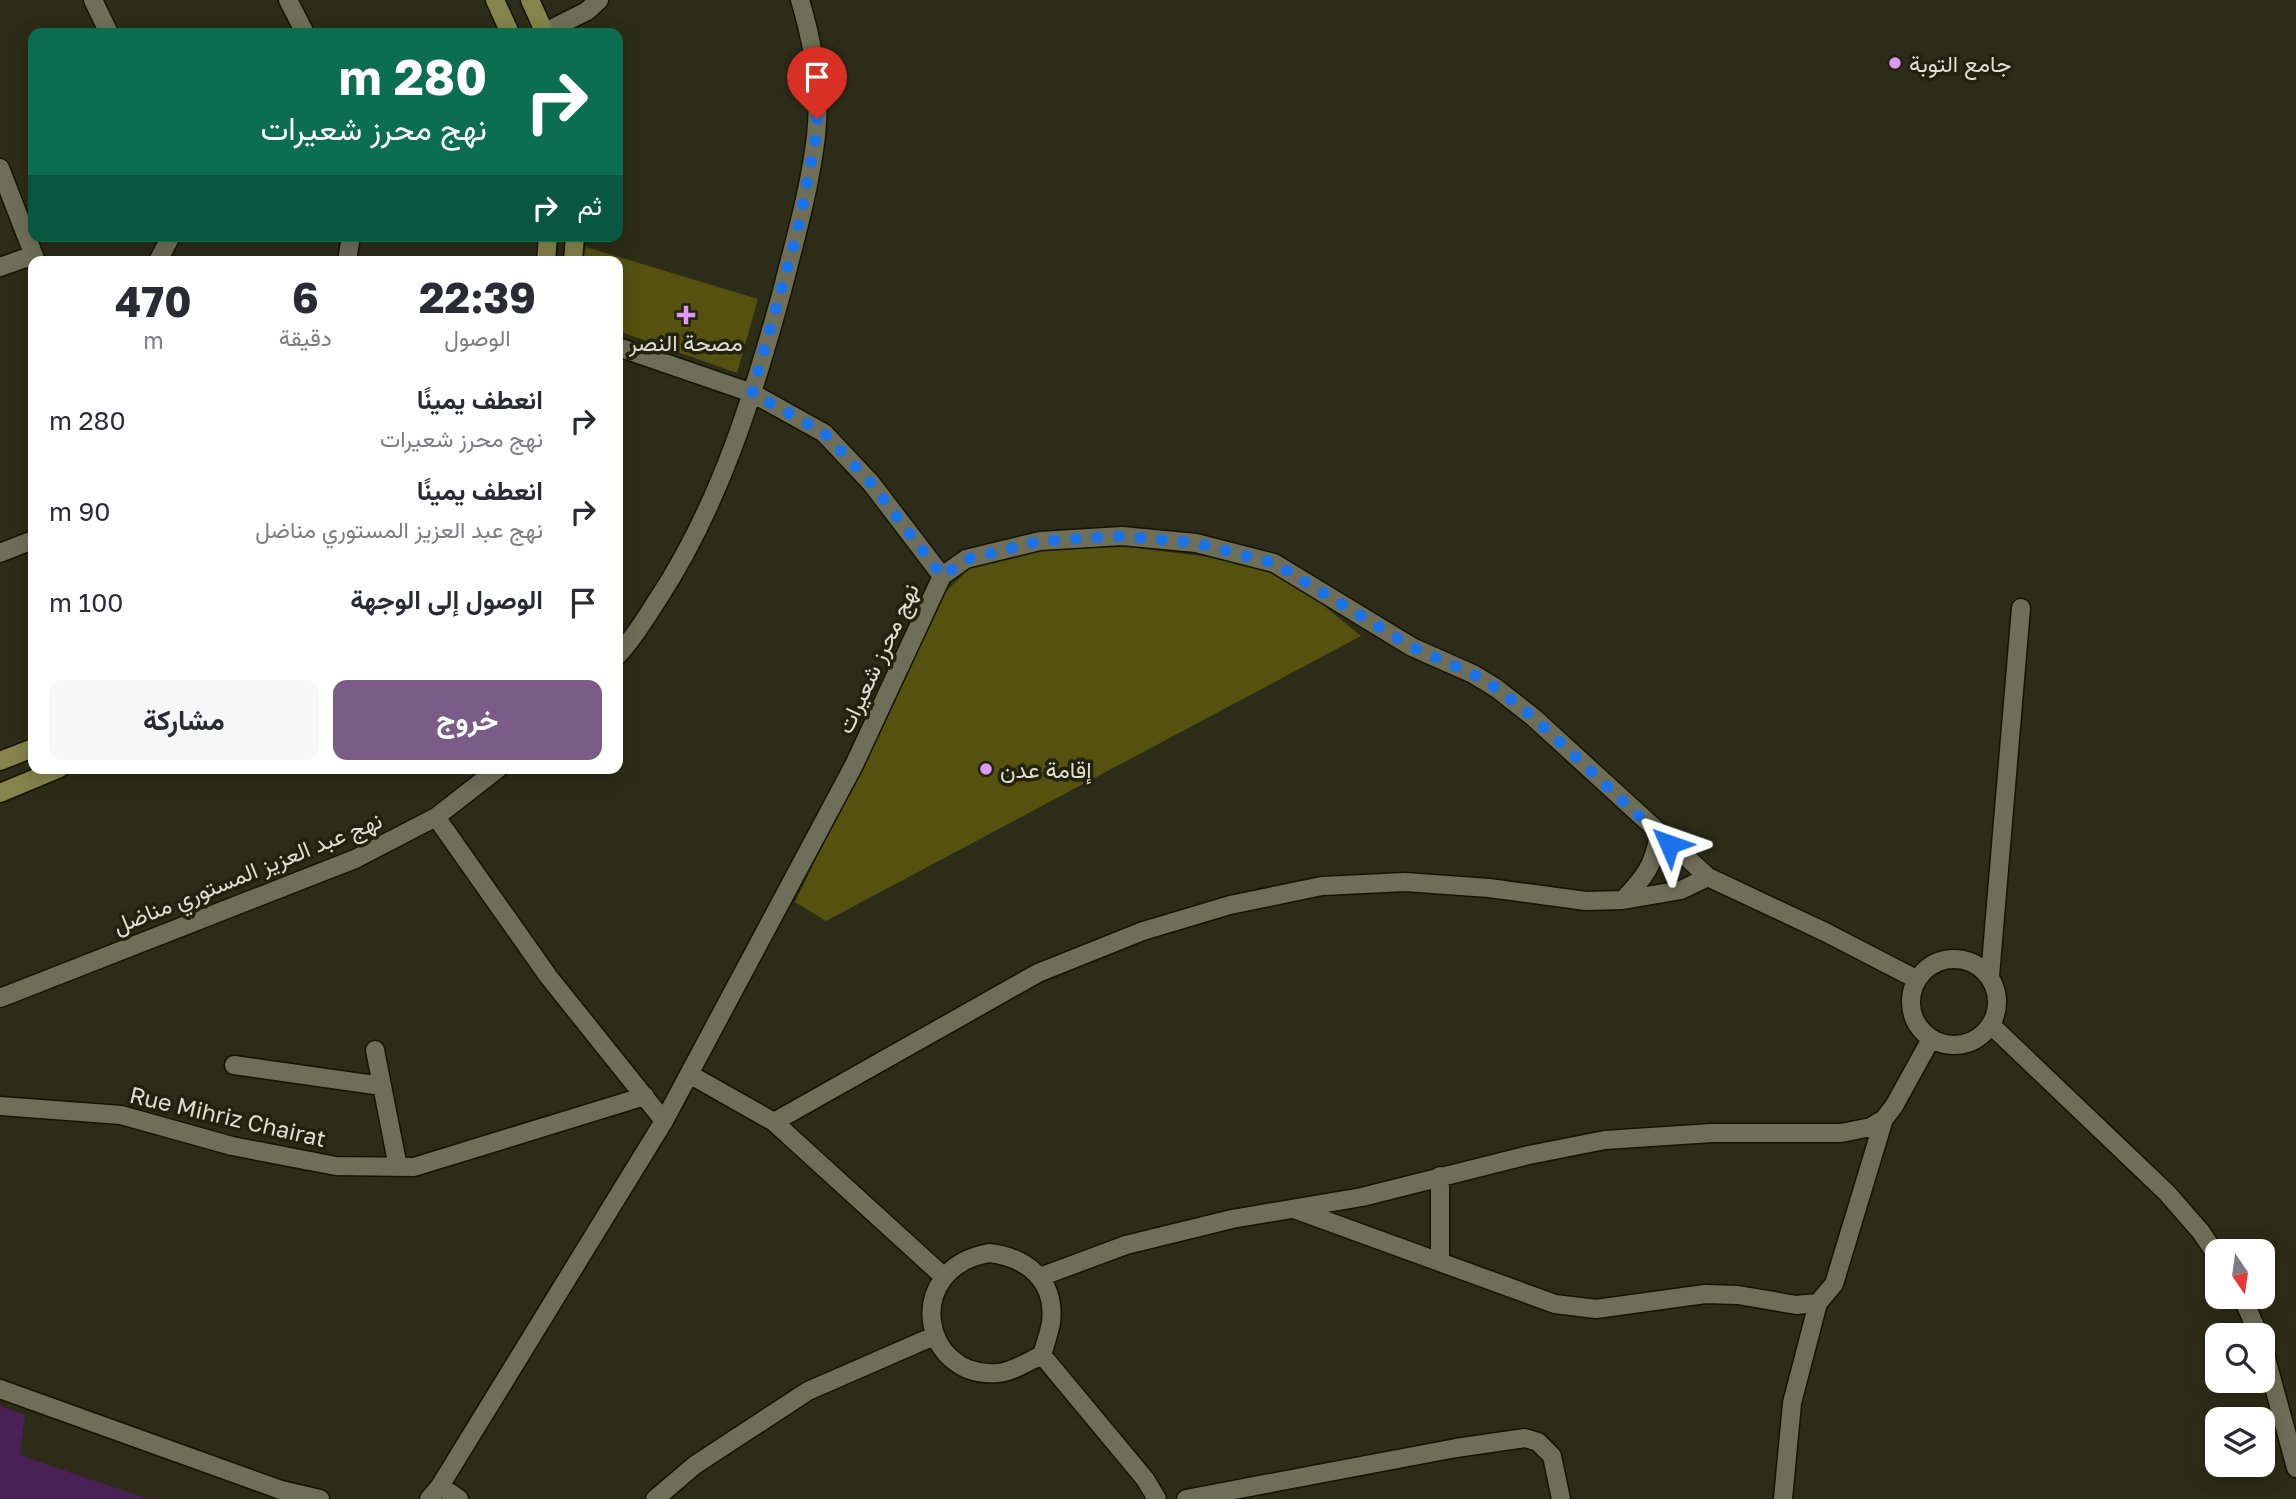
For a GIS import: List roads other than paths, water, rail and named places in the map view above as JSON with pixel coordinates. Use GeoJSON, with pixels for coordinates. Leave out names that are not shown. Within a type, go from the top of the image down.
{"type":"FeatureCollection","features":[{"type":"Feature","properties":{"kind":"main road"},"geometry":{"type":"LineString","coordinates":[[495,0],[508,28]]}},
{"type":"Feature","properties":{"kind":"main road"},"geometry":{"type":"LineString","coordinates":[[530,0],[543,28]]}},
{"type":"Feature","properties":{"kind":"main road"},"geometry":{"type":"LineString","coordinates":[[0,761],[28,750]]}},
{"type":"Feature","properties":{"kind":"main road"},"geometry":{"type":"LineString","coordinates":[[0,793],[46,774]]}},
{"type":"Feature","properties":{"kind":"street"},"geometry":{"type":"LineString","coordinates":[[93,0],[106,28]]}},
{"type":"Feature","properties":{"kind":"street"},"geometry":{"type":"LineString","coordinates":[[288,0],[302,28]]}},
{"type":"Feature","properties":{"kind":"street"},"geometry":{"type":"LineString","coordinates":[[555,28],[587,11],[599,0]]}},
{"type":"Feature","properties":{"kind":"street"},"geometry":{"type":"LineString","coordinates":[[623,650],[670,582],[708,510],[752,393],[797,233],[816,136],[817,101],[811,36],[800,0]]}},
{"type":"Feature","properties":{"kind":"street"},"geometry":{"type":"LineString","coordinates":[[0,170],[28,240]]}},
{"type":"Feature","properties":{"kind":"street"},"geometry":{"type":"LineString","coordinates":[[0,267],[28,260]]}},
{"type":"Feature","properties":{"kind":"street","name":"نهج محرز شعيرات"},"geometry":{"type":"LineString","coordinates":[[435,1492],[664,1121],[854,765],[942,576],[871,483],[824,433],[752,393],[623,349]]}},
{"type":"Feature","properties":{"kind":"street"},"geometry":{"type":"LineString","coordinates":[[942,576],[967,559],[1040,541],[1122,536],[1196,543],[1274,563],[1412,647],[1473,674],[1496,688],[1533,717],[1708,877],[1825,932],[1916,979]]}},
{"type":"Feature","properties":{"kind":"street"},"geometry":{"type":"LineString","coordinates":[[0,553],[28,542]]}},
{"type":"Feature","properties":{"kind":"street"},"geometry":{"type":"LineString","coordinates":[[1990,976],[1977,964],[1961,958],[1943,959],[1928,967],[1916,979],[1911,995],[1911,1012],[1919,1027],[1931,1039],[1947,1045],[1964,1044],[1979,1037],[1991,1025],[1997,1009],[1996,992],[1990,976],[2021,608]]}},
{"type":"Feature","properties":{"kind":"street","name":"نهج عبد العزيز المستوري مناضل"},"geometry":{"type":"LineString","coordinates":[[0,998],[355,859],[436,817],[491,774]]}},
{"type":"Feature","properties":{"kind":"street"},"geometry":{"type":"LineString","coordinates":[[436,817],[548,976],[664,1121]]}},
{"type":"Feature","properties":{"kind":"street"},"geometry":{"type":"LineString","coordinates":[[1623,900],[1644,878],[1655,856],[1659,834]]}},
{"type":"Feature","properties":{"kind":"street"},"geometry":{"type":"LineString","coordinates":[[774,1122],[1038,973],[1143,931],[1230,905],[1322,886],[1405,882],[1489,888],[1586,901],[1623,900],[1681,890],[1708,877]]}},
{"type":"Feature","properties":{"kind":"street"},"geometry":{"type":"LineString","coordinates":[[1991,1025],[2166,1193],[2206,1239]]}},
{"type":"Feature","properties":{"kind":"street"},"geometry":{"type":"LineString","coordinates":[[1783,1499],[1792,1403],[1818,1303],[1834,1284],[1884,1119],[1931,1039]]}},
{"type":"Feature","properties":{"kind":"street"},"geometry":{"type":"LineString","coordinates":[[375,1050],[398,1167]]}},
{"type":"Feature","properties":{"kind":"street"},"geometry":{"type":"LineString","coordinates":[[234,1065],[382,1086]]}},
{"type":"Feature","properties":{"kind":"street"},"geometry":{"type":"LineString","coordinates":[[689,1074],[774,1122],[943,1276]]}},
{"type":"Feature","properties":{"kind":"street","name":"Rue Mihriz Chairat"},"geometry":{"type":"LineString","coordinates":[[0,1106],[121,1115],[232,1146],[336,1166],[414,1167],[645,1096]]}},
{"type":"Feature","properties":{"kind":"street"},"geometry":{"type":"LineString","coordinates":[[1040,1277],[1126,1245],[1232,1219],[1362,1197],[1440,1176],[1605,1140],[1712,1133],[1841,1133],[1871,1127],[1884,1119]]}},
{"type":"Feature","properties":{"kind":"street"},"geometry":{"type":"LineString","coordinates":[[1440,1176],[1440,1262]]}},
{"type":"Feature","properties":{"kind":"street"},"geometry":{"type":"LineString","coordinates":[[1293,1209],[1555,1304],[1596,1309],[1705,1294],[1738,1295],[1796,1305],[1818,1303]]}},
{"type":"Feature","properties":{"kind":"street"},"geometry":{"type":"LineString","coordinates":[[989,1253],[1022,1261],[1040,1277],[1049,1295],[1051,1321],[1042,1355],[998,1373],[972,1371],[949,1357],[934,1336],[930,1315],[933,1294],[943,1276],[956,1264],[971,1256],[989,1253]]}},
{"type":"Feature","properties":{"kind":"street"},"geometry":{"type":"LineString","coordinates":[[655,1499],[695,1465],[808,1391],[934,1336]]}},
{"type":"Feature","properties":{"kind":"street"},"geometry":{"type":"LineString","coordinates":[[1042,1355],[1145,1479],[1157,1499]]}},
{"type":"Feature","properties":{"kind":"street"},"geometry":{"type":"LineString","coordinates":[[0,1390],[281,1490],[320,1499]]}},
{"type":"Feature","properties":{"kind":"street"},"geometry":{"type":"LineString","coordinates":[[2275,1391],[2296,1468]]}},
{"type":"Feature","properties":{"kind":"street"},"geometry":{"type":"LineString","coordinates":[[1186,1499],[1456,1448],[1525,1438],[1538,1442],[1552,1456],[1561,1499]]}},
{"type":"Feature","properties":{"kind":"street"},"geometry":{"type":"LineString","coordinates":[[435,1492],[459,1499]]}},
{"type":"Feature","properties":{"kind":"place","name":"جامع التوبة"},"geometry":{"type":"Point","coordinates":[1895,63]}},
{"type":"Feature","properties":{"kind":"place","name":"مصحة النصر"},"geometry":{"type":"Point","coordinates":[686,315]}},
{"type":"Feature","properties":{"kind":"place","name":"إقامة عدن"},"geometry":{"type":"Point","coordinates":[986,769]}}]}
